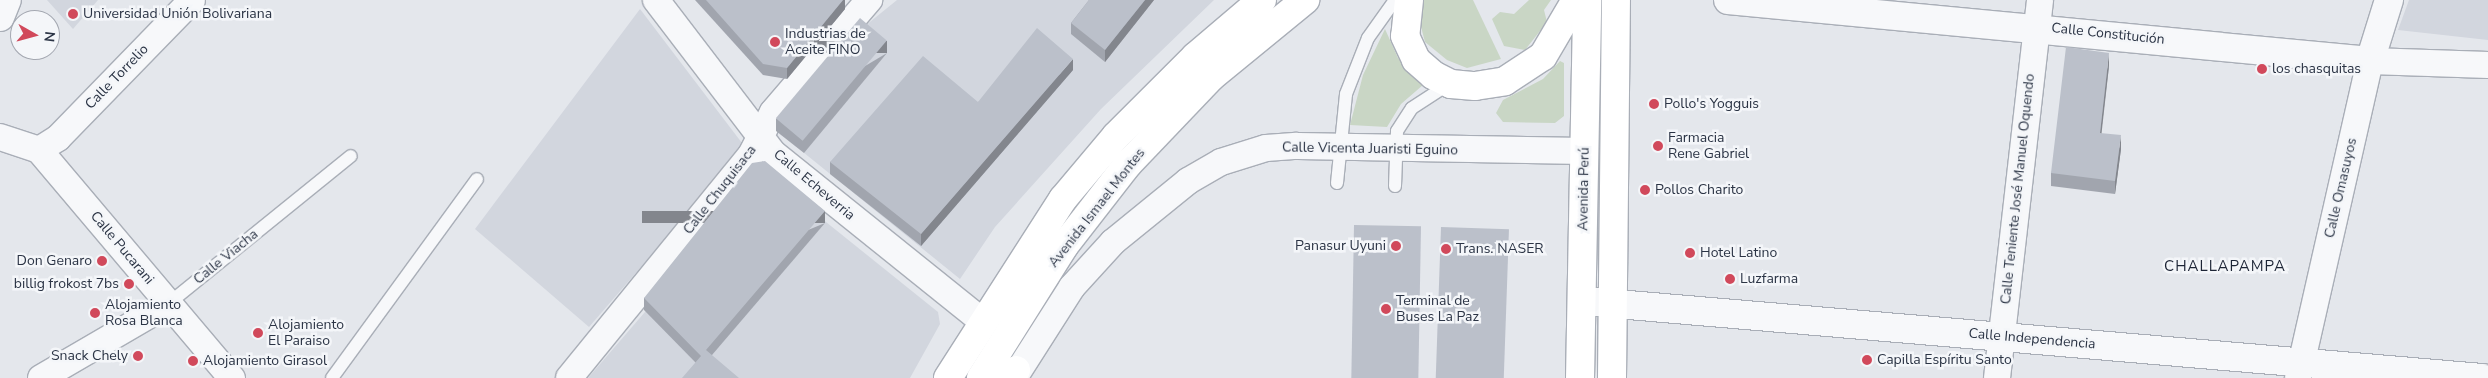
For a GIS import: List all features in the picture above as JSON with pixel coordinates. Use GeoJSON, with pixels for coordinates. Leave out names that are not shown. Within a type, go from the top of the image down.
{"type":"FeatureCollection","features":[{"type":"Feature","properties":{"kind":"main road","name":"Avenida Ismael Montes"},"geometry":{"type":"LineString","coordinates":[[948,378],[981,320],[1063,199],[1116,136],[1195,57],[1262,0]]}},
{"type":"Feature","properties":{"kind":"main road","name":"Avenida Ismael Montes"},"geometry":{"type":"LineString","coordinates":[[981,378],[1064,246],[1127,165],[1211,77],[1305,0]]}},
{"type":"Feature","properties":{"kind":"main road"},"geometry":{"type":"LineString","coordinates":[[1409,0],[1405,36],[1416,60],[1433,76],[1451,84],[1492,84],[1525,70],[1556,40],[1576,0]]}},
{"type":"Feature","properties":{"kind":"main road","name":"Avenida Perú"},"geometry":{"type":"LineString","coordinates":[[1580,378],[1587,0]]}},
{"type":"Feature","properties":{"kind":"main road"},"geometry":{"type":"LineString","coordinates":[[1612,378],[1616,0]]}},
{"type":"Feature","properties":{"kind":"main road"},"geometry":{"type":"LineString","coordinates":[[1585,151],[1615,151]]}},
{"type":"Feature","properties":{"kind":"street"},"geometry":{"type":"LineString","coordinates":[[0,16],[7,0]]}},
{"type":"Feature","properties":{"kind":"street","name":"Calle Torrelio"},"geometry":{"type":"LineString","coordinates":[[40,150],[58,138],[192,0]]}},
{"type":"Feature","properties":{"kind":"street","name":"Calle Echeverria"},"geometry":{"type":"LineString","coordinates":[[656,0],[773,153],[981,320]]}},
{"type":"Feature","properties":{"kind":"street","name":"Calle Chuquisaca"},"geometry":{"type":"LineString","coordinates":[[568,378],[751,155],[773,112],[869,0]]}},
{"type":"Feature","properties":{"kind":"street","name":"Calle Constitución"},"geometry":{"type":"LineString","coordinates":[[1728,0],[2036,27],[2370,61],[2488,65]]}},
{"type":"Feature","properties":{"kind":"street","name":"Calle Teniente José Manuel Oquendo"},"geometry":{"type":"LineString","coordinates":[[1997,378],[2040,0]]}},
{"type":"Feature","properties":{"kind":"street","name":"Calle Omasuyos"},"geometry":{"type":"LineString","coordinates":[[2300,370],[2370,61],[2389,0]]}},
{"type":"Feature","properties":{"kind":"street"},"geometry":{"type":"LineString","coordinates":[[0,137],[40,150]]}},
{"type":"Feature","properties":{"kind":"street","name":"Calle Vicenta Juaristi Eguino"},"geometry":{"type":"LineString","coordinates":[[1014,375],[1072,287],[1113,242],[1188,182],[1221,162],[1266,148],[1339,147],[1396,150],[1585,151]]}},
{"type":"Feature","properties":{"kind":"street","name":"Calle Pucarani"},"geometry":{"type":"LineString","coordinates":[[40,150],[232,378]]}},
{"type":"Feature","properties":{"kind":"street","name":"Calle Independencia"},"geometry":{"type":"LineString","coordinates":[[1582,301],[2001,336],[2300,370],[2482,378]]}},
{"type":"Feature","properties":{"kind":"street","name":"Calle Viacha"},"geometry":{"type":"LineString","coordinates":[[40,378],[168,304]]}},
{"type":"Feature","properties":{"kind":"lane"},"geometry":{"type":"LineString","coordinates":[[1337,183],[1339,147],[1346,94],[1356,65],[1383,13],[1395,0]]}},
{"type":"Feature","properties":{"kind":"lane"},"geometry":{"type":"LineString","coordinates":[[1395,186],[1397,131],[1412,108],[1451,84]]}},
{"type":"Feature","properties":{"kind":"lane","name":"Calle Viacha"},"geometry":{"type":"LineString","coordinates":[[168,304],[351,156]]}},
{"type":"Feature","properties":{"kind":"lane"},"geometry":{"type":"LineString","coordinates":[[332,378],[476,179]]}},
{"type":"Feature","properties":{"kind":"shaded area","name":"Universidad Unión Bolivariana"},"geometry":{"type":"Polygon","coordinates":[[[47,0],[98,0],[73,29],[60,14],[60,10],[56,10],[47,0]]]}},
{"type":"Feature","properties":{"kind":"shaded area"},"geometry":{"type":"Polygon","coordinates":[[[897,0],[1214,0],[1101,109],[995,227],[960,279],[777,131],[860,30],[897,0]]]}},
{"type":"Feature","properties":{"kind":"shaded area"},"geometry":{"type":"Polygon","coordinates":[[[2409,0],[2488,0],[2488,40],[2398,30],[2409,0]]]}},
{"type":"Feature","properties":{"kind":"shaded area"},"geometry":{"type":"Polygon","coordinates":[[[640,9],[745,147],[589,327],[475,229],[640,9]]]}},
{"type":"Feature","properties":{"kind":"shaded area"},"geometry":{"type":"Polygon","coordinates":[[[765,173],[938,312],[940,324],[910,378],[588,378],[765,173]]]}},
{"type":"Feature","properties":{"kind":"green space"},"geometry":{"type":"Polygon","coordinates":[[[1421,0],[1473,0],[1501,59],[1467,68],[1447,60],[1425,42],[1419,19],[1421,0]]]}},
{"type":"Feature","properties":{"kind":"green space"},"geometry":{"type":"Polygon","coordinates":[[[1529,0],[1551,0],[1544,10],[1547,22],[1525,50],[1504,46],[1492,19],[1500,12],[1514,14],[1529,0]]]}},
{"type":"Feature","properties":{"kind":"green space"},"geometry":{"type":"Polygon","coordinates":[[[1385,29],[1398,58],[1423,85],[1401,104],[1387,127],[1350,125],[1363,75],[1385,29]]]}},
{"type":"Feature","properties":{"kind":"green space"},"geometry":{"type":"Polygon","coordinates":[[[1560,61],[1564,63],[1564,116],[1555,123],[1503,122],[1496,113],[1503,100],[1543,79],[1560,61]]]}},
{"type":"Feature","properties":{"kind":"building","name":"Industrias de Aceite FINO"},"geometry":{"type":"Polygon","coordinates":[[[706,0],[843,0],[787,68],[763,64],[706,0]]]}},
{"type":"Feature","properties":{"kind":"building"},"geometry":{"type":"Polygon","coordinates":[[[1089,0],[1145,0],[1105,50],[1071,23],[1089,0]]]}},
{"type":"Feature","properties":{"kind":"building"},"geometry":{"type":"Polygon","coordinates":[[[860,18],[887,40],[803,141],[776,118],[860,18]]]}},
{"type":"Feature","properties":{"kind":"building"},"geometry":{"type":"Polygon","coordinates":[[[1037,28],[1073,59],[921,234],[830,162],[923,56],[978,102],[1037,28]]]}},
{"type":"Feature","properties":{"kind":"building"},"geometry":{"type":"Polygon","coordinates":[[[2066,47],[2109,53],[2100,133],[2121,135],[2115,181],[2051,173],[2066,47]]]}},
{"type":"Feature","properties":{"kind":"building"},"geometry":{"type":"Polygon","coordinates":[[[765,161],[825,211],[706,350],[739,378],[682,378],[701,356],[644,298],[752,163],[765,161]]]}},
{"type":"Feature","properties":{"kind":"building","name":"Terminal de Buses La Paz"},"geometry":{"type":"Polygon","coordinates":[[[1354,225],[1421,226],[1418,378],[1351,378],[1354,225]]]}},
{"type":"Feature","properties":{"kind":"building","name":"Terminal de Buses La Paz"},"geometry":{"type":"Polygon","coordinates":[[[1441,227],[1509,229],[1504,378],[1436,378],[1441,227]]]}},
{"type":"Feature","properties":{"kind":"place","name":"Universidad Unión Bolivariana"},"geometry":{"type":"Point","coordinates":[73,14]}},
{"type":"Feature","properties":{"kind":"place","name":"Industrias de Aceite FINO"},"geometry":{"type":"Point","coordinates":[775,42]}},
{"type":"Feature","properties":{"kind":"place","name":"los chasquitas"},"geometry":{"type":"Point","coordinates":[2262,69]}},
{"type":"Feature","properties":{"kind":"place","name":"Pollo's Yogguis"},"geometry":{"type":"Point","coordinates":[1654,104]}},
{"type":"Feature","properties":{"kind":"place","name":"Farmacia Rene Gabriel"},"geometry":{"type":"Point","coordinates":[1658,146]}},
{"type":"Feature","properties":{"kind":"place","name":"Pollos Charito"},"geometry":{"type":"Point","coordinates":[1645,190]}},
{"type":"Feature","properties":{"kind":"place","name":"Panasur Uyuni"},"geometry":{"type":"Point","coordinates":[1396,246]}},
{"type":"Feature","properties":{"kind":"place","name":"Trans. NASER"},"geometry":{"type":"Point","coordinates":[1446,249]}},
{"type":"Feature","properties":{"kind":"place","name":"Hotel Latino"},"geometry":{"type":"Point","coordinates":[1690,253]}},
{"type":"Feature","properties":{"kind":"place","name":"Don Genaro"},"geometry":{"type":"Point","coordinates":[102,261]}},
{"type":"Feature","properties":{"kind":"place","name":"Luzfarma"},"geometry":{"type":"Point","coordinates":[1730,279]}},
{"type":"Feature","properties":{"kind":"place","name":"billig frokost 7bs"},"geometry":{"type":"Point","coordinates":[129,284]}},
{"type":"Feature","properties":{"kind":"place","name":"Terminal de Buses La Paz"},"geometry":{"type":"Point","coordinates":[1386,309]}},
{"type":"Feature","properties":{"kind":"place","name":"Alojamiento Rosa Blanca"},"geometry":{"type":"Point","coordinates":[95,313]}},
{"type":"Feature","properties":{"kind":"place","name":"Alojamiento El Paraiso"},"geometry":{"type":"Point","coordinates":[258,333]}},
{"type":"Feature","properties":{"kind":"place","name":"Snack Chely"},"geometry":{"type":"Point","coordinates":[138,356]}},
{"type":"Feature","properties":{"kind":"place","name":"Capilla Espíritu Santo"},"geometry":{"type":"Point","coordinates":[1867,360]}},
{"type":"Feature","properties":{"kind":"place","name":"Alojamiento Girasol"},"geometry":{"type":"Point","coordinates":[193,361]}},
{"type":"Feature","properties":{"kind":"district","name":"CHALLAPAMPA"},"geometry":{"type":"Point","coordinates":[2225,267]}}]}
